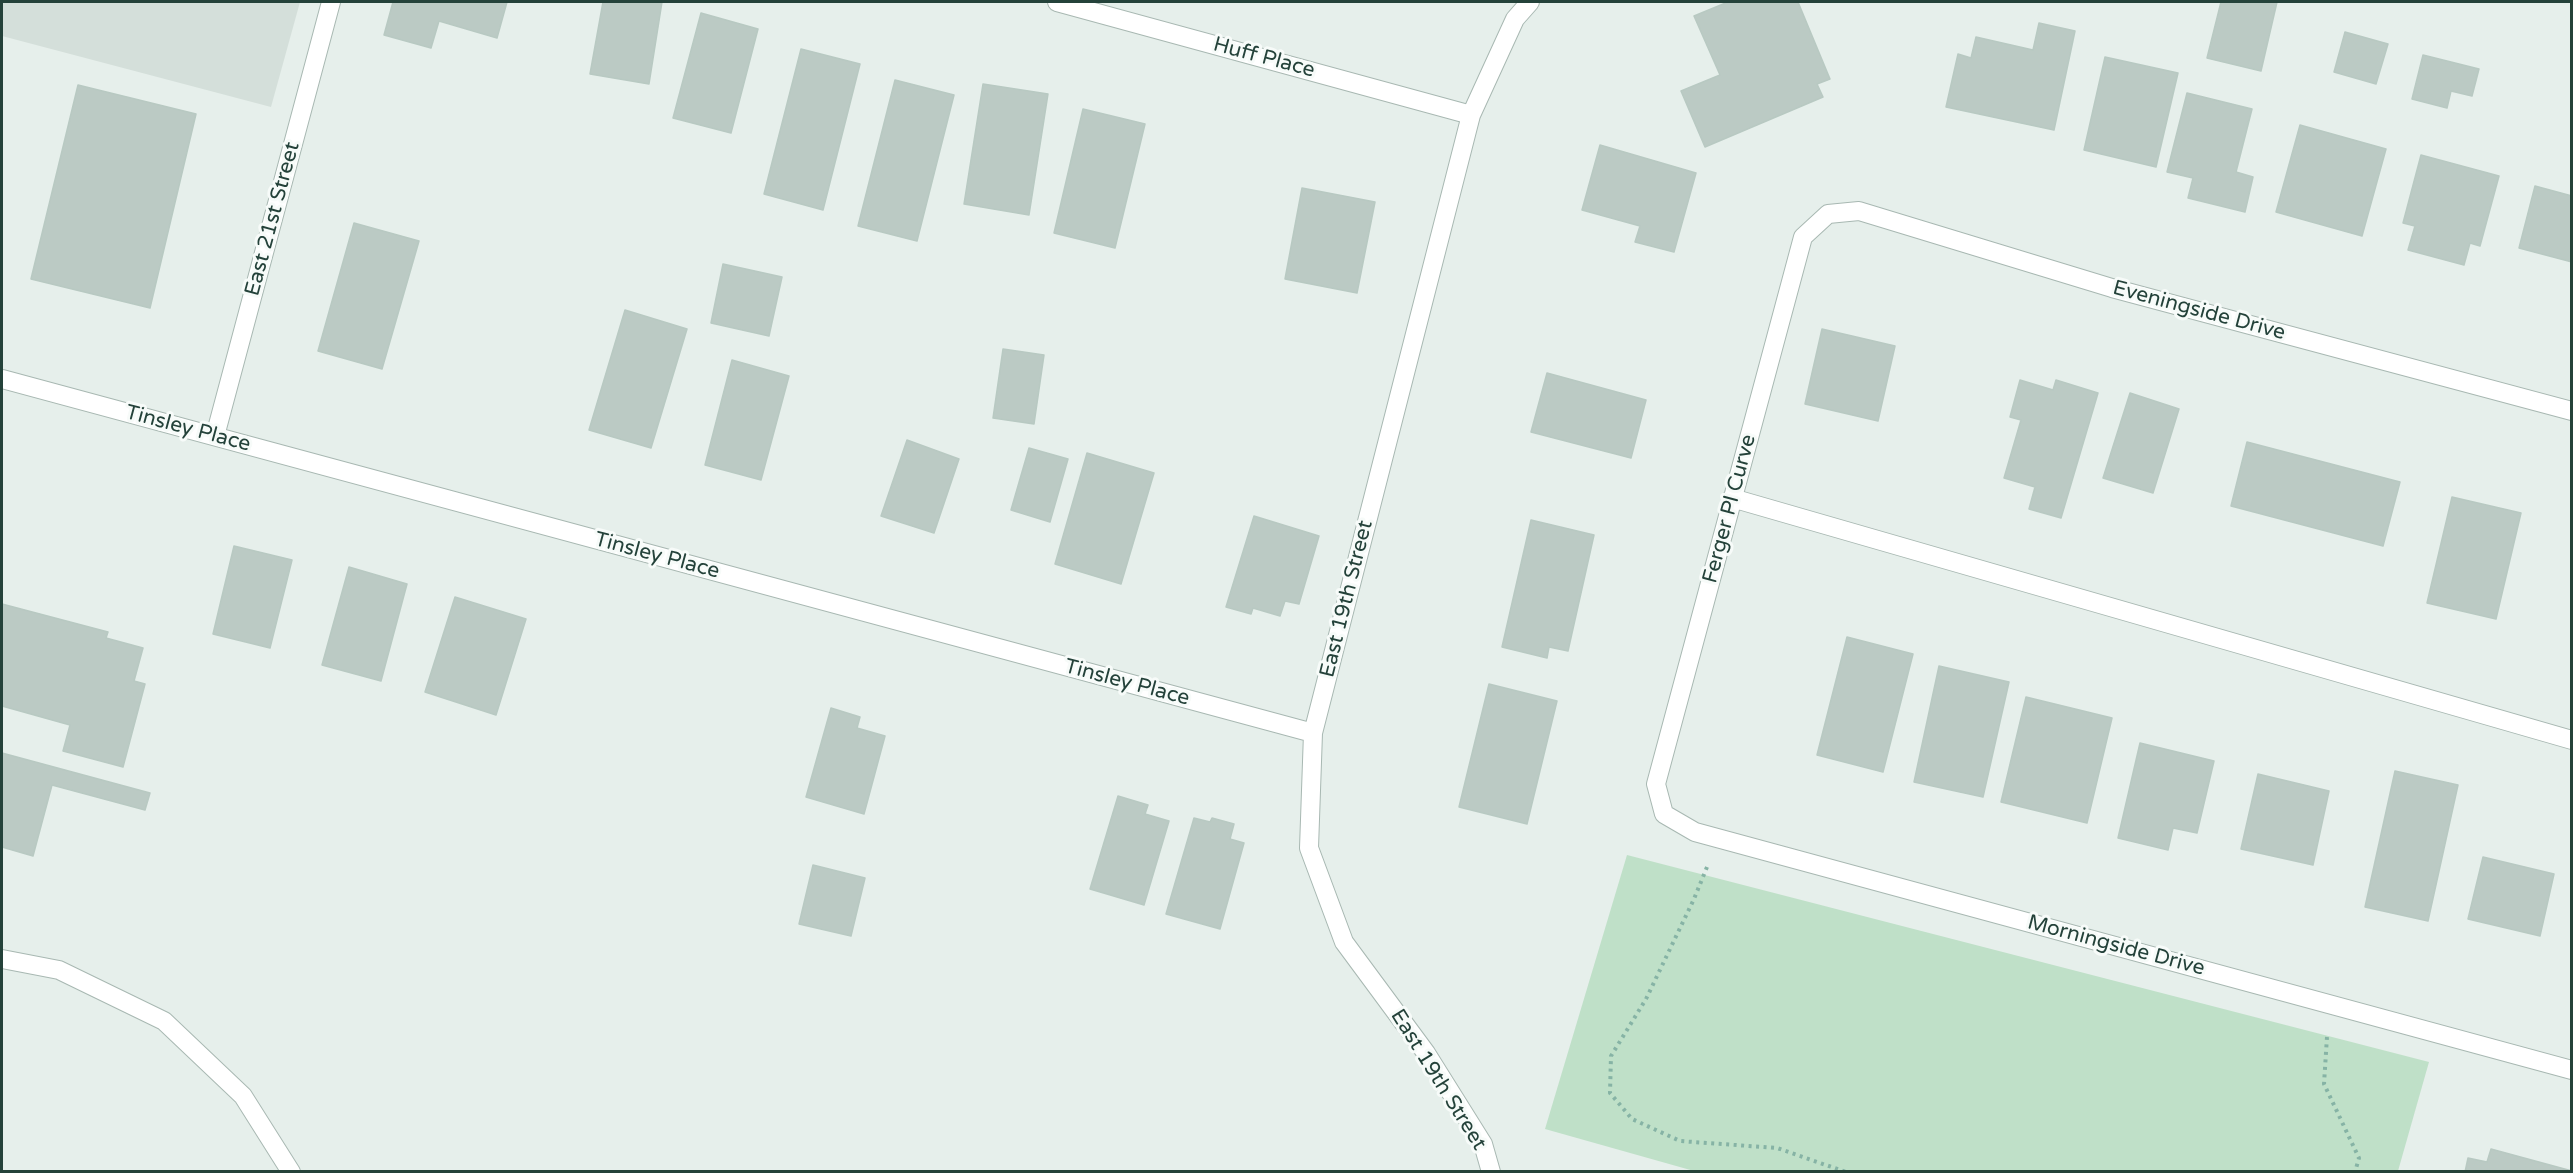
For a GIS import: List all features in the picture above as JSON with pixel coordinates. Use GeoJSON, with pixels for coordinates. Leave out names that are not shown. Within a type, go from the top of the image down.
{"type":"FeatureCollection","features":[{"type":"Feature","properties":{"kind":"street","name":"East 21st Street"},"geometry":{"type":"LineString","coordinates":[[215,436],[331,2]]}},
{"type":"Feature","properties":{"kind":"street","name":"Huff Place"},"geometry":{"type":"LineString","coordinates":[[1057,2],[1471,115]]}},
{"type":"Feature","properties":{"kind":"street","name":"East 19th Street"},"geometry":{"type":"LineString","coordinates":[[1491,1172],[1483,1144],[1433,1063],[1344,942],[1309,848],[1313,733],[1471,115],[1515,19],[1530,2]]}},
{"type":"Feature","properties":{"kind":"street","name":"Eveningside Drive"},"geometry":{"type":"LineString","coordinates":[[1828,214],[1859,211],[2112,288],[2571,411]]}},
{"type":"Feature","properties":{"kind":"street","name":"Ferger Pl Curve"},"geometry":{"type":"LineString","coordinates":[[1664,814],[1656,784],[1803,237],[1828,214]]}},
{"type":"Feature","properties":{"kind":"street","name":"Tinsley Place"},"geometry":{"type":"LineString","coordinates":[[2,379],[1313,733]]}},
{"type":"Feature","properties":{"kind":"street"},"geometry":{"type":"LineString","coordinates":[[1732,498],[2571,740]]}},
{"type":"Feature","properties":{"kind":"street","name":"Morningside Drive"},"geometry":{"type":"LineString","coordinates":[[1664,814],[1695,832],[2571,1070]]}},
{"type":"Feature","properties":{"kind":"street"},"geometry":{"type":"LineString","coordinates":[[2,959],[59,970],[164,1021],[243,1096],[291,1172]]}},
{"type":"Feature","properties":{"kind":"path"},"geometry":{"type":"LineString","coordinates":[[1718,838],[1694,898],[1646,999],[1611,1056],[1610,1093],[1632,1119],[1680,1141],[1777,1148],[1846,1172]]}},
{"type":"Feature","properties":{"kind":"path"},"geometry":{"type":"LineString","coordinates":[[2329,1004],[2324,1084],[2359,1158],[2355,1172]]}},
{"type":"Feature","properties":{"kind":"shaded area"},"geometry":{"type":"Polygon","coordinates":[[[2,2],[300,2],[271,107],[2,36],[2,2]]]}},
{"type":"Feature","properties":{"kind":"green space"},"geometry":{"type":"Polygon","coordinates":[[[1627,855],[2429,1062],[2398,1171],[1694,1171],[1545,1129],[1627,855]]]}},
{"type":"Feature","properties":{"kind":"building"},"geometry":{"type":"Polygon","coordinates":[[[393,2],[507,2],[497,38],[439,21],[431,48],[384,35],[393,2]]]}},
{"type":"Feature","properties":{"kind":"building"},"geometry":{"type":"Polygon","coordinates":[[[603,2],[662,2],[649,84],[590,74],[603,2]]]}},
{"type":"Feature","properties":{"kind":"building"},"geometry":{"type":"Polygon","coordinates":[[[1728,2],[1798,2],[1830,79],[1817,84],[1823,97],[1705,147],[1681,91],[1720,75],[1694,16],[1728,2]]]}},
{"type":"Feature","properties":{"kind":"building"},"geometry":{"type":"Polygon","coordinates":[[[2221,2],[2277,2],[2261,71],[2207,58],[2221,2]]]}},
{"type":"Feature","properties":{"kind":"building"},"geometry":{"type":"Polygon","coordinates":[[[701,13],[758,29],[731,133],[673,118],[701,13]]]}},
{"type":"Feature","properties":{"kind":"building"},"geometry":{"type":"Polygon","coordinates":[[[2039,23],[2075,31],[2054,130],[1946,107],[1958,54],[1971,58],[1976,37],[2033,50],[2039,23]]]}},
{"type":"Feature","properties":{"kind":"building"},"geometry":{"type":"Polygon","coordinates":[[[2345,32],[2388,44],[2376,84],[2334,72],[2345,32]]]}},
{"type":"Feature","properties":{"kind":"building"},"geometry":{"type":"Polygon","coordinates":[[[801,49],[860,64],[823,210],[764,194],[801,49]]]}},
{"type":"Feature","properties":{"kind":"building"},"geometry":{"type":"Polygon","coordinates":[[[2423,55],[2479,69],[2472,96],[2451,91],[2447,108],[2412,99],[2423,55]]]}},
{"type":"Feature","properties":{"kind":"building"},"geometry":{"type":"Polygon","coordinates":[[[2105,57],[2178,73],[2156,167],[2084,150],[2105,57]]]}},
{"type":"Feature","properties":{"kind":"building"},"geometry":{"type":"Polygon","coordinates":[[[895,80],[954,95],[917,241],[858,226],[895,80]]]}},
{"type":"Feature","properties":{"kind":"building"},"geometry":{"type":"Polygon","coordinates":[[[983,84],[1048,94],[1029,215],[964,204],[983,84]]]}},
{"type":"Feature","properties":{"kind":"building"},"geometry":{"type":"Polygon","coordinates":[[[78,85],[196,114],[150,308],[31,279],[78,85]]]}},
{"type":"Feature","properties":{"kind":"building"},"geometry":{"type":"Polygon","coordinates":[[[2187,93],[2252,109],[2236,172],[2253,177],[2245,212],[2188,198],[2193,178],[2167,172],[2187,93]]]}},
{"type":"Feature","properties":{"kind":"building"},"geometry":{"type":"Polygon","coordinates":[[[1083,109],[1145,124],[1115,248],[1054,233],[1083,109]]]}},
{"type":"Feature","properties":{"kind":"building"},"geometry":{"type":"Polygon","coordinates":[[[2300,125],[2386,149],[2362,236],[2276,212],[2300,125]]]}},
{"type":"Feature","properties":{"kind":"building"},"geometry":{"type":"Polygon","coordinates":[[[1600,145],[1696,173],[1674,252],[1635,242],[1640,226],[1582,210],[1600,145]]]}},
{"type":"Feature","properties":{"kind":"building"},"geometry":{"type":"Polygon","coordinates":[[[2421,155],[2499,176],[2480,246],[2470,243],[2464,265],[2408,250],[2415,226],[2403,223],[2421,155]]]}},
{"type":"Feature","properties":{"kind":"building"},"geometry":{"type":"Polygon","coordinates":[[[2535,186],[2572,196],[2572,262],[2519,248],[2535,186]]]}},
{"type":"Feature","properties":{"kind":"building"},"geometry":{"type":"Polygon","coordinates":[[[1302,188],[1375,202],[1357,293],[1285,279],[1302,188]]]}},
{"type":"Feature","properties":{"kind":"building"},"geometry":{"type":"Polygon","coordinates":[[[354,223],[419,241],[382,369],[318,351],[354,223]]]}},
{"type":"Feature","properties":{"kind":"building"},"geometry":{"type":"Polygon","coordinates":[[[723,264],[782,277],[769,336],[711,323],[723,264]]]}},
{"type":"Feature","properties":{"kind":"building"},"geometry":{"type":"Polygon","coordinates":[[[625,310],[687,329],[651,448],[589,430],[625,310]]]}},
{"type":"Feature","properties":{"kind":"building"},"geometry":{"type":"Polygon","coordinates":[[[1822,329],[1895,346],[1878,421],[1805,404],[1822,329]]]}},
{"type":"Feature","properties":{"kind":"building"},"geometry":{"type":"Polygon","coordinates":[[[1003,349],[1044,355],[1034,424],[993,418],[1003,349]]]}},
{"type":"Feature","properties":{"kind":"building"},"geometry":{"type":"Polygon","coordinates":[[[732,360],[789,376],[761,480],[705,465],[732,360]]]}},
{"type":"Feature","properties":{"kind":"building"},"geometry":{"type":"Polygon","coordinates":[[[1547,373],[1646,400],[1631,458],[1531,432],[1547,373]]]}},
{"type":"Feature","properties":{"kind":"building"},"geometry":{"type":"Polygon","coordinates":[[[2020,380],[2053,390],[2056,380],[2098,393],[2061,518],[2029,509],[2035,487],[2004,478],[2021,420],[2010,417],[2020,380]]]}},
{"type":"Feature","properties":{"kind":"building"},"geometry":{"type":"Polygon","coordinates":[[[2130,393],[2179,409],[2153,493],[2103,478],[2130,393]]]}},
{"type":"Feature","properties":{"kind":"building"},"geometry":{"type":"Polygon","coordinates":[[[907,440],[959,459],[934,533],[881,516],[907,440]]]}},
{"type":"Feature","properties":{"kind":"building"},"geometry":{"type":"Polygon","coordinates":[[[2247,442],[2400,482],[2383,546],[2231,506],[2247,442]]]}},
{"type":"Feature","properties":{"kind":"building"},"geometry":{"type":"Polygon","coordinates":[[[1029,448],[1068,459],[1050,522],[1011,510],[1029,448]]]}},
{"type":"Feature","properties":{"kind":"building"},"geometry":{"type":"Polygon","coordinates":[[[1087,453],[1154,473],[1121,584],[1055,564],[1087,453]]]}},
{"type":"Feature","properties":{"kind":"building"},"geometry":{"type":"Polygon","coordinates":[[[2452,497],[2521,513],[2496,619],[2427,603],[2452,497]]]}},
{"type":"Feature","properties":{"kind":"building"},"geometry":{"type":"Polygon","coordinates":[[[1254,516],[1319,536],[1299,604],[1285,601],[1280,616],[1253,608],[1251,614],[1226,607],[1254,516]]]}},
{"type":"Feature","properties":{"kind":"building"},"geometry":{"type":"Polygon","coordinates":[[[1531,520],[1594,535],[1568,651],[1549,647],[1547,658],[1502,647],[1531,520]]]}},
{"type":"Feature","properties":{"kind":"building"},"geometry":{"type":"Polygon","coordinates":[[[234,546],[292,560],[270,648],[213,634],[234,546]]]}},
{"type":"Feature","properties":{"kind":"building"},"geometry":{"type":"Polygon","coordinates":[[[349,567],[407,584],[381,681],[322,665],[349,567]]]}},
{"type":"Feature","properties":{"kind":"building"},"geometry":{"type":"Polygon","coordinates":[[[455,597],[526,619],[496,715],[425,692],[455,597]]]}},
{"type":"Feature","properties":{"kind":"building"},"geometry":{"type":"Polygon","coordinates":[[[2,604],[108,632],[106,638],[143,648],[134,681],[145,684],[123,767],[63,751],[70,725],[2,706],[2,604]]]}},
{"type":"Feature","properties":{"kind":"building"},"geometry":{"type":"Polygon","coordinates":[[[1847,637],[1913,654],[1883,772],[1817,755],[1847,637]]]}},
{"type":"Feature","properties":{"kind":"building"},"geometry":{"type":"Polygon","coordinates":[[[1939,666],[2009,682],[1983,797],[1914,782],[1939,666]]]}},
{"type":"Feature","properties":{"kind":"building"},"geometry":{"type":"Polygon","coordinates":[[[1489,684],[1557,701],[1527,824],[1459,807],[1489,684]]]}},
{"type":"Feature","properties":{"kind":"building"},"geometry":{"type":"Polygon","coordinates":[[[2026,697],[2112,718],[2087,823],[2001,802],[2026,697]]]}},
{"type":"Feature","properties":{"kind":"building"},"geometry":{"type":"Polygon","coordinates":[[[831,708],[860,717],[857,728],[885,736],[864,814],[806,797],[831,708]]]}},
{"type":"Feature","properties":{"kind":"building"},"geometry":{"type":"Polygon","coordinates":[[[2140,743],[2214,761],[2197,833],[2173,828],[2168,850],[2118,838],[2140,743]]]}},
{"type":"Feature","properties":{"kind":"building"},"geometry":{"type":"Polygon","coordinates":[[[2,753],[150,793],[145,810],[52,785],[33,856],[2,847],[2,753]]]}},
{"type":"Feature","properties":{"kind":"building"},"geometry":{"type":"Polygon","coordinates":[[[2395,771],[2458,785],[2428,921],[2365,907],[2395,771]]]}},
{"type":"Feature","properties":{"kind":"building"},"geometry":{"type":"Polygon","coordinates":[[[2258,774],[2329,791],[2313,865],[2241,849],[2258,774]]]}},
{"type":"Feature","properties":{"kind":"building"},"geometry":{"type":"Polygon","coordinates":[[[1118,796],[1148,805],[1145,814],[1169,821],[1144,905],[1090,889],[1118,796]]]}},
{"type":"Feature","properties":{"kind":"building"},"geometry":{"type":"Polygon","coordinates":[[[1194,818],[1210,822],[1212,818],[1234,824],[1230,839],[1244,843],[1220,929],[1166,914],[1194,818]]]}},
{"type":"Feature","properties":{"kind":"building"},"geometry":{"type":"Polygon","coordinates":[[[2483,857],[2554,874],[2540,936],[2468,919],[2483,857]]]}},
{"type":"Feature","properties":{"kind":"building"},"geometry":{"type":"Polygon","coordinates":[[[813,865],[865,878],[851,936],[799,924],[813,865]]]}},
{"type":"Feature","properties":{"kind":"building"},"geometry":{"type":"Polygon","coordinates":[[[2491,1149],[2572,1172],[2465,1172],[2468,1158],[2487,1162],[2491,1149]]]}}]}
